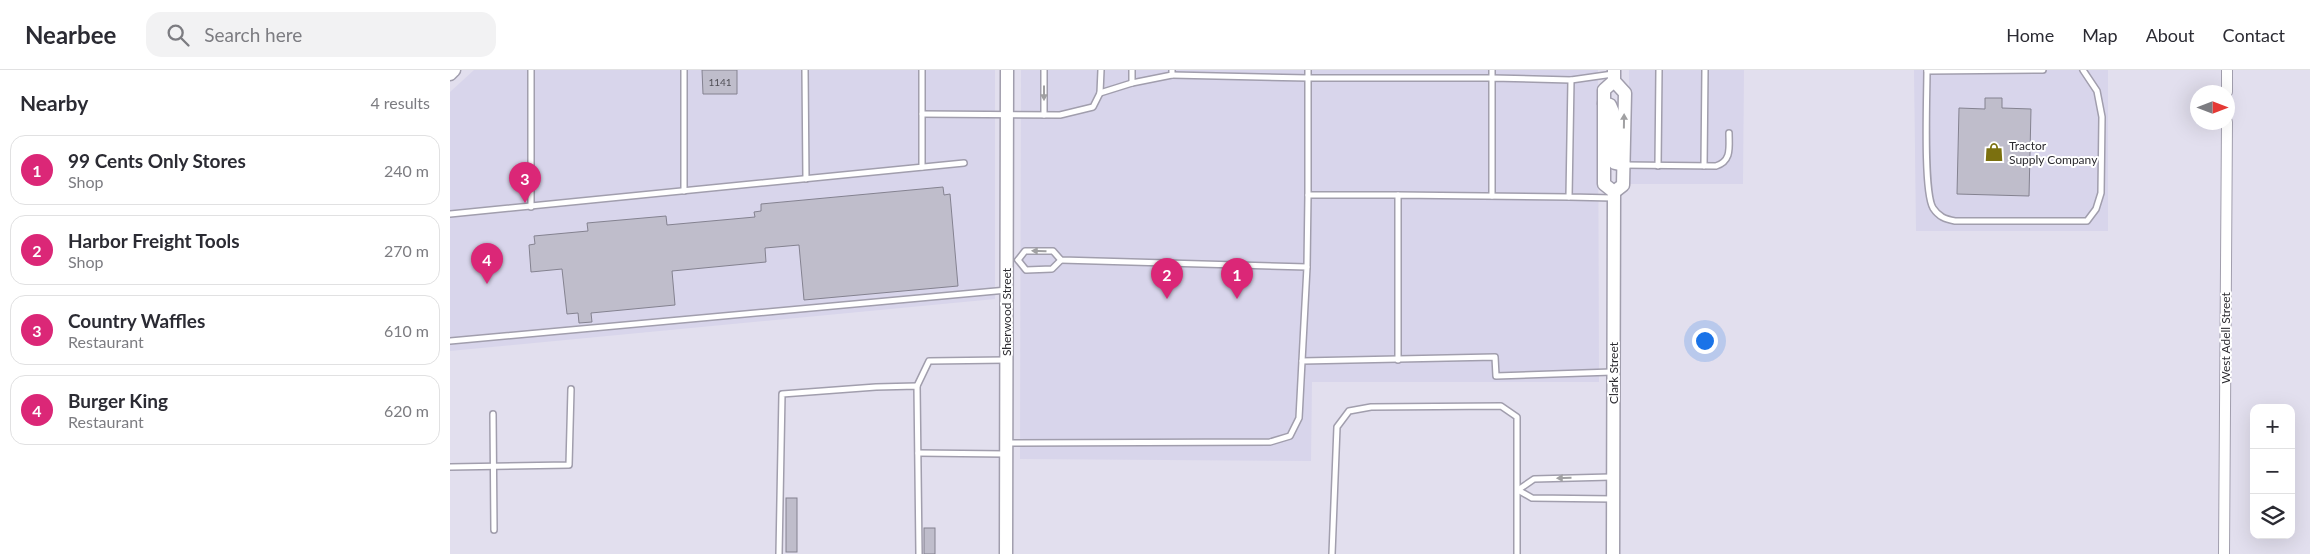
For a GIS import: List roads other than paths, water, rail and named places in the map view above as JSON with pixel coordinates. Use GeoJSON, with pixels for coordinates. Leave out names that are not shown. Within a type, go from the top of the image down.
{"type":"FeatureCollection","features":[{"type":"Feature","properties":{"kind":"street"},"geometry":{"type":"LineString","coordinates":[[450,74],[454,70]]}},
{"type":"Feature","properties":{"kind":"street","name":"Sherwood Street"},"geometry":{"type":"LineString","coordinates":[[1006,554],[1007,290],[1012,260],[1007,70]]}},
{"type":"Feature","properties":{"kind":"street"},"geometry":{"type":"LineString","coordinates":[[2227,70],[2227,85]]}},
{"type":"Feature","properties":{"kind":"street","name":"Clark Street"},"geometry":{"type":"LineString","coordinates":[[1613,554],[1614,195],[1604,184],[1604,90],[1614,75],[1625,93],[1623,186],[1614,195]]}},
{"type":"Feature","properties":{"kind":"street"},"geometry":{"type":"LineString","coordinates":[[1604,102],[1610,105],[1613,112],[1615,163],[1624,165]]}},
{"type":"Feature","properties":{"kind":"street","name":"West Adell Street"},"geometry":{"type":"LineString","coordinates":[[2224,554],[2227,130]]}},
{"type":"Feature","properties":{"kind":"lane"},"geometry":{"type":"LineString","coordinates":[[531,70],[531,207]]}},
{"type":"Feature","properties":{"kind":"lane"},"geometry":{"type":"LineString","coordinates":[[684,70],[684,191]]}},
{"type":"Feature","properties":{"kind":"lane"},"geometry":{"type":"LineString","coordinates":[[805,70],[806,179]]}},
{"type":"Feature","properties":{"kind":"lane"},"geometry":{"type":"LineString","coordinates":[[922,70],[922,167]]}},
{"type":"Feature","properties":{"kind":"lane"},"geometry":{"type":"LineString","coordinates":[[1044,70],[1044,115]]}},
{"type":"Feature","properties":{"kind":"lane"},"geometry":{"type":"LineString","coordinates":[[922,114],[1060,116],[1093,107],[1100,93],[1101,70]]}},
{"type":"Feature","properties":{"kind":"lane"},"geometry":{"type":"LineString","coordinates":[[1132,70],[1132,83]]}},
{"type":"Feature","properties":{"kind":"lane"},"geometry":{"type":"LineString","coordinates":[[918,453],[1006,448],[1270,442],[1290,436],[1299,418],[1302,361],[1308,195],[1308,70]]}},
{"type":"Feature","properties":{"kind":"lane"},"geometry":{"type":"LineString","coordinates":[[1492,70],[1492,196]]}},
{"type":"Feature","properties":{"kind":"lane"},"geometry":{"type":"LineString","coordinates":[[1658,166],[1659,70]]}},
{"type":"Feature","properties":{"kind":"lane"},"geometry":{"type":"LineString","coordinates":[[1704,166],[1705,70]]}},
{"type":"Feature","properties":{"kind":"lane"},"geometry":{"type":"LineString","coordinates":[[2043,70],[1927,70],[1928,186],[1932,207],[1942,218],[1955,221],[2087,221],[2096,209],[2101,193],[2102,117],[2097,91],[2083,70]]}},
{"type":"Feature","properties":{"kind":"lane"},"geometry":{"type":"LineString","coordinates":[[1100,93],[1172,73],[1308,78],[1570,80],[1614,75]]}},
{"type":"Feature","properties":{"kind":"lane"},"geometry":{"type":"LineString","coordinates":[[1569,197],[1570,80]]}},
{"type":"Feature","properties":{"kind":"lane"},"geometry":{"type":"LineString","coordinates":[[1624,165],[1704,166],[1723,164],[1729,156],[1729,133]]}},
{"type":"Feature","properties":{"kind":"lane"},"geometry":{"type":"LineString","coordinates":[[450,214],[964,163]]}},
{"type":"Feature","properties":{"kind":"lane"},"geometry":{"type":"LineString","coordinates":[[1308,195],[1569,197],[1614,195]]}},
{"type":"Feature","properties":{"kind":"lane"},"geometry":{"type":"LineString","coordinates":[[1398,195],[1398,360]]}},
{"type":"Feature","properties":{"kind":"lane"},"geometry":{"type":"LineString","coordinates":[[1062,260],[1052,270],[1026,270],[1012,260],[1025,251],[1053,251],[1062,260],[1306,267]]}},
{"type":"Feature","properties":{"kind":"lane"},"geometry":{"type":"LineString","coordinates":[[450,341],[1007,290]]}},
{"type":"Feature","properties":{"kind":"lane"},"geometry":{"type":"LineString","coordinates":[[1302,361],[1495,357],[1496,376],[1613,372]]}},
{"type":"Feature","properties":{"kind":"lane"},"geometry":{"type":"LineString","coordinates":[[919,554],[917,386],[929,361],[1006,360]]}},
{"type":"Feature","properties":{"kind":"lane"},"geometry":{"type":"LineString","coordinates":[[779,554],[782,394],[917,386]]}},
{"type":"Feature","properties":{"kind":"lane"},"geometry":{"type":"LineString","coordinates":[[450,467],[569,465],[571,390]]}},
{"type":"Feature","properties":{"kind":"lane"},"geometry":{"type":"LineString","coordinates":[[1332,554],[1338,427],[1349,411],[1371,407],[1501,406],[1517,417],[1517,554]]}},
{"type":"Feature","properties":{"kind":"lane"},"geometry":{"type":"LineString","coordinates":[[493,414],[494,530]]}},
{"type":"Feature","properties":{"kind":"lane"},"geometry":{"type":"LineString","coordinates":[[1518,490],[1534,478],[1613,478]]}},
{"type":"Feature","properties":{"kind":"lane"},"geometry":{"type":"LineString","coordinates":[[1518,490],[1532,498],[1613,499]]}},
{"type":"Feature","properties":{"kind":"place","name":"Tractor Supply Company"},"geometry":{"type":"Point","coordinates":[1994,152]}},
{"type":"Feature","properties":{"kind":"place","name":"Country Waffles"},"geometry":{"type":"Point","coordinates":[525,203]}},
{"type":"Feature","properties":{"kind":"place","name":"Burger King"},"geometry":{"type":"Point","coordinates":[487,284]}},
{"type":"Feature","properties":{"kind":"place","name":"Harbor Freight Tools"},"geometry":{"type":"Point","coordinates":[1167,299]}},
{"type":"Feature","properties":{"kind":"place","name":"99 Cents Only Stores"},"geometry":{"type":"Point","coordinates":[1237,299]}}]}
